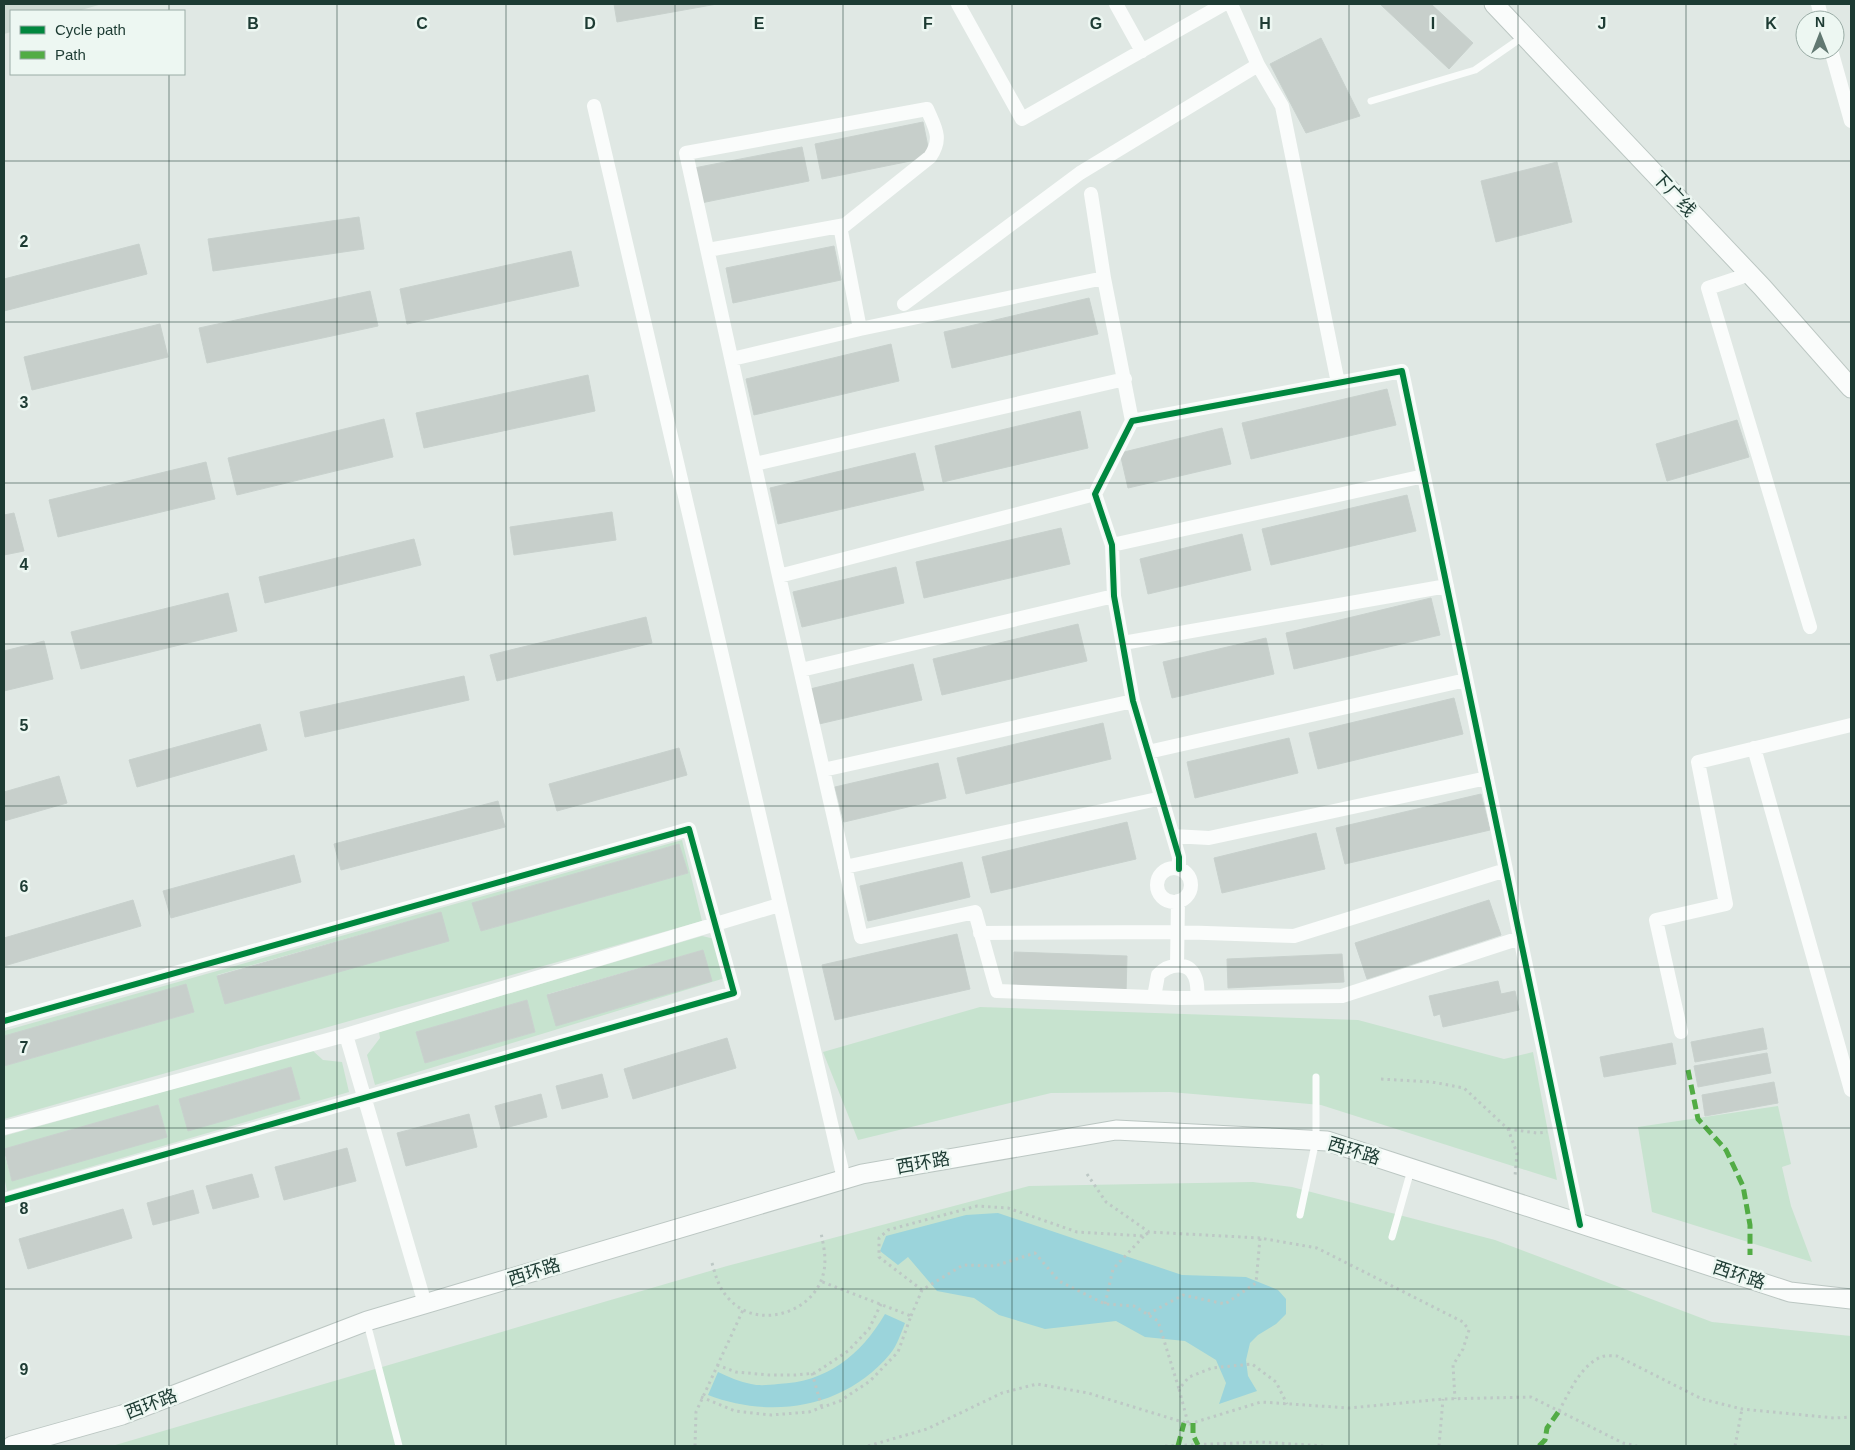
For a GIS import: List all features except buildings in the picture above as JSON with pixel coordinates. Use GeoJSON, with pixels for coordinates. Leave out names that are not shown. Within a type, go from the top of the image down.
{"type":"FeatureCollection","features":[{"type":"Feature","properties":{"kind":"main road","name":"下广线"},"geometry":{"type":"LineString","coordinates":[[1494,4],[1848,379]]}},
{"type":"Feature","properties":{"kind":"main road","name":"西环路"},"geometry":{"type":"LineString","coordinates":[[12,1446],[122,1415],[367,1321],[844,1179],[862,1174],[1116,1130],[1327,1141],[1790,1292],[1851,1299]]}},
{"type":"Feature","properties":{"kind":"street"},"geometry":{"type":"LineString","coordinates":[[958,4],[1022,119],[1224,4]]}},
{"type":"Feature","properties":{"kind":"street"},"geometry":{"type":"LineString","coordinates":[[1116,4],[1142,51]]}},
{"type":"Feature","properties":{"kind":"street"},"geometry":{"type":"LineString","coordinates":[[1232,4],[1258,65],[1282,106],[1338,383]]}},
{"type":"Feature","properties":{"kind":"street"},"geometry":{"type":"LineString","coordinates":[[1834,60],[1851,121]]}},
{"type":"Feature","properties":{"kind":"street"},"geometry":{"type":"LineString","coordinates":[[904,304],[1080,173],[1258,65]]}},
{"type":"Feature","properties":{"kind":"street"},"geometry":{"type":"LineString","coordinates":[[594,106],[844,1179]]}},
{"type":"Feature","properties":{"kind":"street"},"geometry":{"type":"LineString","coordinates":[[708,250],[845,225],[930,157],[937,147],[937,133],[927,109],[686,153],[861,937],[974,912],[997,991],[1198,998],[1342,996],[1520,938]]}},
{"type":"Feature","properties":{"kind":"street"},"geometry":{"type":"LineString","coordinates":[[1091,194],[1104,278],[1132,421],[1095,494],[1112,545],[1114,596],[1133,701],[1179,857],[1179,869]]}},
{"type":"Feature","properties":{"kind":"street"},"geometry":{"type":"LineString","coordinates":[[840,226],[860,329]]}},
{"type":"Feature","properties":{"kind":"street"},"geometry":{"type":"LineString","coordinates":[[1750,274],[1708,288],[1810,627]]}},
{"type":"Feature","properties":{"kind":"street"},"geometry":{"type":"LineString","coordinates":[[732,359],[860,329],[1104,278]]}},
{"type":"Feature","properties":{"kind":"street"},"geometry":{"type":"LineString","coordinates":[[1132,421],[1402,371],[1580,1224]]}},
{"type":"Feature","properties":{"kind":"street"},"geometry":{"type":"LineString","coordinates":[[755,464],[1125,379]]}},
{"type":"Feature","properties":{"kind":"street"},"geometry":{"type":"LineString","coordinates":[[1112,545],[1424,476]]}},
{"type":"Feature","properties":{"kind":"street"},"geometry":{"type":"LineString","coordinates":[[779,576],[1095,494]]}},
{"type":"Feature","properties":{"kind":"street"},"geometry":{"type":"LineString","coordinates":[[1123,644],[1447,586]]}},
{"type":"Feature","properties":{"kind":"street"},"geometry":{"type":"LineString","coordinates":[[801,670],[1114,596]]}},
{"type":"Feature","properties":{"kind":"street"},"geometry":{"type":"LineString","coordinates":[[1148,752],[1466,680]]}},
{"type":"Feature","properties":{"kind":"street"},"geometry":{"type":"LineString","coordinates":[[823,770],[1133,701]]}},
{"type":"Feature","properties":{"kind":"street"},"geometry":{"type":"LineString","coordinates":[[1681,1032],[1656,920],[1726,904],[1698,762],[1851,725]]}},
{"type":"Feature","properties":{"kind":"street"},"geometry":{"type":"LineString","coordinates":[[1754,748],[1851,1090]]}},
{"type":"Feature","properties":{"kind":"street"},"geometry":{"type":"LineString","coordinates":[[1173,836],[1209,838],[1487,778]]}},
{"type":"Feature","properties":{"kind":"street"},"geometry":{"type":"LineString","coordinates":[[845,868],[1162,798]]}},
{"type":"Feature","properties":{"kind":"street"},"geometry":{"type":"LineString","coordinates":[[4,1021],[689,829],[734,993],[4,1200]]}},
{"type":"Feature","properties":{"kind":"street"},"geometry":{"type":"LineString","coordinates":[[1179,869],[1187,875],[1191,885],[1187,895],[1178,901],[1167,900],[1159,893],[1157,882],[1159,877],[1167,870],[1179,869]]}},
{"type":"Feature","properties":{"kind":"street"},"geometry":{"type":"LineString","coordinates":[[980,933],[1177,932],[1294,936],[1506,870]]}},
{"type":"Feature","properties":{"kind":"street"},"geometry":{"type":"LineString","coordinates":[[1177,965],[1178,901]]}},
{"type":"Feature","properties":{"kind":"street"},"geometry":{"type":"LineString","coordinates":[[4,1128],[346,1035],[779,905]]}},
{"type":"Feature","properties":{"kind":"street"},"geometry":{"type":"LineString","coordinates":[[1154,997],[1158,975],[1168,966],[1177,965],[1188,968],[1193,973],[1196,979],[1198,998]]}},
{"type":"Feature","properties":{"kind":"street"},"geometry":{"type":"LineString","coordinates":[[346,1035],[425,1304]]}},
{"type":"Feature","properties":{"kind":"lane"},"geometry":{"type":"LineString","coordinates":[[1371,100],[1475,70],[1524,36]]}},
{"type":"Feature","properties":{"kind":"lane"},"geometry":{"type":"LineString","coordinates":[[1300,1215],[1316,1140],[1316,1077]]}},
{"type":"Feature","properties":{"kind":"lane"},"geometry":{"type":"LineString","coordinates":[[1392,1237],[1412,1169]]}},
{"type":"Feature","properties":{"kind":"lane"},"geometry":{"type":"LineString","coordinates":[[367,1321],[399,1446]]}},
{"type":"Feature","properties":{"kind":"path"},"geometry":{"type":"LineString","coordinates":[[1380,1079],[1432,1082],[1464,1088],[1508,1129],[1517,1153],[1515,1176]]}},
{"type":"Feature","properties":{"kind":"path"},"geometry":{"type":"LineString","coordinates":[[1508,1129],[1537,1133],[1560,1130]]}},
{"type":"Feature","properties":{"kind":"path"},"geometry":{"type":"LineString","coordinates":[[1087,1174],[1106,1202],[1149,1232],[1260,1238],[1318,1248],[1463,1322],[1469,1330],[1463,1349],[1453,1365],[1455,1399]]}},
{"type":"Feature","properties":{"kind":"path"},"geometry":{"type":"LineString","coordinates":[[922,1290],[879,1257],[880,1238],[888,1230],[977,1206],[1008,1208],[1077,1232],[1144,1236]]}},
{"type":"Feature","properties":{"kind":"path"},"geometry":{"type":"LineString","coordinates":[[1105,1304],[1113,1269],[1149,1232]]}},
{"type":"Feature","properties":{"kind":"path"},"geometry":{"type":"LineString","coordinates":[[712,1263],[720,1288],[731,1302],[743,1310],[765,1316],[783,1314],[800,1306],[814,1293],[823,1276],[825,1258],[821,1233]]}},
{"type":"Feature","properties":{"kind":"path"},"geometry":{"type":"LineString","coordinates":[[1147,1315],[1183,1295],[1225,1304],[1256,1283],[1260,1238]]}},
{"type":"Feature","properties":{"kind":"path"},"geometry":{"type":"LineString","coordinates":[[701,1397],[735,1411],[772,1415],[809,1412],[840,1401],[870,1381],[898,1352],[922,1290],[962,1265],[995,1266],[1035,1253],[1059,1280],[1105,1304],[1134,1306],[1158,1321],[1189,1424]]}},
{"type":"Feature","properties":{"kind":"path"},"geometry":{"type":"LineString","coordinates":[[820,1281],[911,1316]]}},
{"type":"Feature","properties":{"kind":"path"},"geometry":{"type":"LineString","coordinates":[[717,1365],[736,1372],[796,1376],[812,1373],[848,1351],[868,1329],[880,1304]]}},
{"type":"Feature","properties":{"kind":"path"},"geometry":{"type":"LineString","coordinates":[[695,1446],[696,1412],[701,1397],[743,1310]]}},
{"type":"Feature","properties":{"kind":"path"},"geometry":{"type":"LineString","coordinates":[[1559,1411],[1573,1385],[1589,1365],[1602,1356],[1617,1356],[1702,1398],[1742,1409],[1834,1418],[1851,1417]]}},
{"type":"Feature","properties":{"kind":"path"},"geometry":{"type":"LineString","coordinates":[[1179,1388],[1190,1377],[1212,1368],[1252,1364],[1276,1382],[1287,1404]]}},
{"type":"Feature","properties":{"kind":"path"},"geometry":{"type":"LineString","coordinates":[[812,1373],[822,1408]]}},
{"type":"Feature","properties":{"kind":"path"},"geometry":{"type":"LineString","coordinates":[[868,1446],[927,1429],[1002,1392],[1037,1384],[1088,1392],[1189,1424],[1261,1402],[1349,1408],[1443,1399],[1531,1397],[1623,1443],[1637,1446]]}},
{"type":"Feature","properties":{"kind":"path"},"geometry":{"type":"LineString","coordinates":[[1439,1446],[1443,1399]]}},
{"type":"Feature","properties":{"kind":"path"},"geometry":{"type":"LineString","coordinates":[[1736,1446],[1742,1409]]}},
{"type":"Feature","properties":{"kind":"path"},"geometry":{"type":"LineString","coordinates":[[1165,1446],[1260,1442],[1325,1446]]}},
{"type":"Feature","properties":{"kind":"shaded area"},"geometry":{"type":"Polygon","coordinates":[[[4,4],[102,4],[81,10],[10,10],[10,32],[4,34],[4,4]]]}},
{"type":"Feature","properties":{"kind":"green space"},"geometry":{"type":"Polygon","coordinates":[[[682,840],[702,921],[4,1119],[4,1066],[194,1012],[186,984],[4,1036],[4,1031],[682,840]],[[679,844],[473,903],[481,931],[688,873],[679,844]],[[441,912],[217,975],[225,1004],[441,912]]]}},
{"type":"Feature","properties":{"kind":"green space"},"geometry":{"type":"Polygon","coordinates":[[[702,936],[715,939],[725,978],[375,1085],[367,1055],[380,1038],[379,1032],[702,936]],[[703,950],[548,994],[556,1025],[711,981],[703,950]],[[527,1000],[416,1032],[425,1063],[535,1032],[527,1000]]]}},
{"type":"Feature","properties":{"kind":"green space"},"geometry":{"type":"Polygon","coordinates":[[[980,1007],[1358,1020],[1504,1059],[1533,1052],[1557,1180],[1321,1105],[1170,1092],[1051,1093],[858,1140],[823,1052],[980,1007]]]}},
{"type":"Feature","properties":{"kind":"green space"},"geometry":{"type":"Polygon","coordinates":[[[312,1050],[323,1060],[342,1062],[349,1092],[7,1191],[4,1176],[4,1153],[12,1181],[167,1136],[158,1105],[4,1149],[4,1136],[312,1050]],[[291,1067],[179,1099],[188,1130],[300,1099],[291,1067]]]}},
{"type":"Feature","properties":{"kind":"green space"},"geometry":{"type":"Polygon","coordinates":[[[1778,1106],[1791,1164],[1782,1167],[1791,1206],[1812,1262],[1652,1212],[1638,1127],[1778,1106]]]}},
{"type":"Feature","properties":{"kind":"green space"},"geometry":{"type":"Polygon","coordinates":[[[1253,1182],[1292,1187],[1495,1240],[1712,1322],[1851,1336],[1851,1446],[112,1446],[727,1266],[1029,1186],[1253,1182]]]}},
{"type":"Feature","properties":{"kind":"water"},"geometry":{"type":"Polygon","coordinates":[[[998,1213],[1182,1275],[1246,1277],[1278,1290],[1286,1299],[1286,1314],[1276,1324],[1258,1335],[1250,1343],[1246,1360],[1248,1376],[1257,1391],[1219,1404],[1226,1383],[1216,1360],[1185,1341],[1145,1337],[1116,1321],[1045,1329],[999,1315],[974,1298],[937,1291],[908,1257],[898,1265],[880,1251],[886,1236],[966,1215],[998,1213]]]}},
{"type":"Feature","properties":{"kind":"water"},"geometry":{"type":"Polygon","coordinates":[[[885,1314],[905,1323],[899,1339],[890,1354],[872,1373],[851,1387],[829,1397],[805,1404],[781,1407],[732,1402],[708,1395],[718,1372],[754,1385],[771,1385],[796,1382],[827,1372],[841,1364],[865,1342],[885,1314]]]}},
{"type":"Feature","properties":{"kind":"marked path"},"geometry":{"type":"LineString","coordinates":[[1688,1070],[1698,1119],[1726,1150],[1743,1186],[1750,1225],[1750,1255]]}},
{"type":"Feature","properties":{"kind":"marked path"},"geometry":{"type":"LineString","coordinates":[[1539,1446],[1545,1440],[1547,1428],[1559,1411]]}},
{"type":"Feature","properties":{"kind":"marked path"},"geometry":{"type":"LineString","coordinates":[[1178,1446],[1184,1423]]}},
{"type":"Feature","properties":{"kind":"marked path"},"geometry":{"type":"LineString","coordinates":[[1193,1423],[1193,1435],[1198,1445]]}},
{"type":"Feature","properties":{"kind":"cycle path"},"geometry":{"type":"LineString","coordinates":[[1179,869],[1179,857],[1133,701],[1114,596],[1112,545],[1095,494],[1132,421],[1402,371],[1580,1225]]}},
{"type":"Feature","properties":{"kind":"cycle path"},"geometry":{"type":"LineString","coordinates":[[4,1021],[689,829],[734,993],[4,1200]]}}]}
